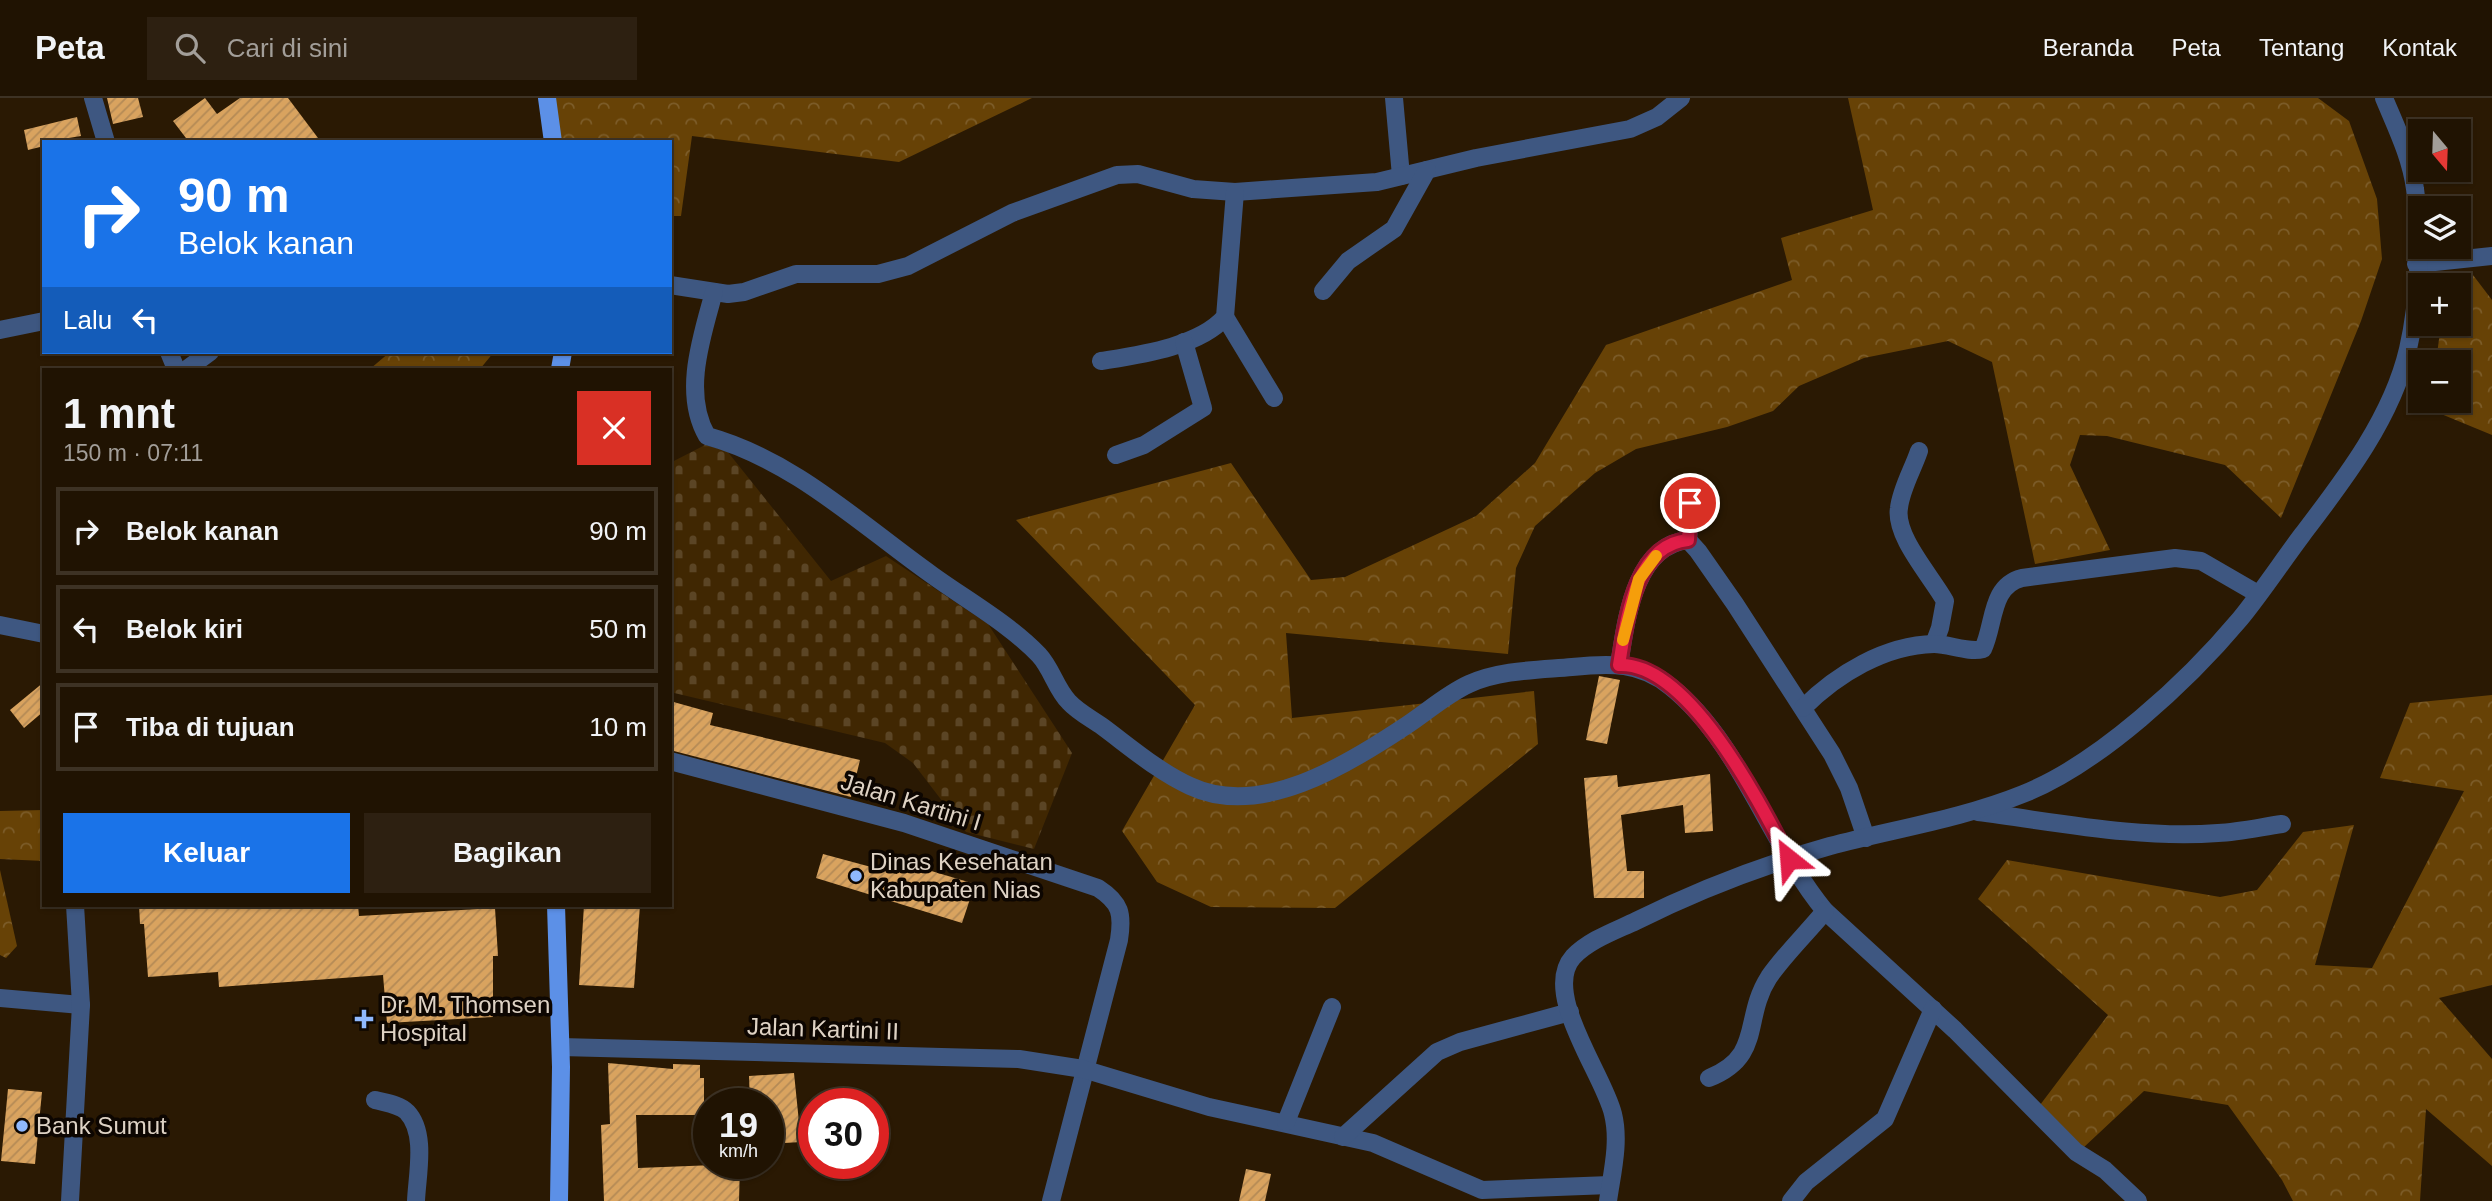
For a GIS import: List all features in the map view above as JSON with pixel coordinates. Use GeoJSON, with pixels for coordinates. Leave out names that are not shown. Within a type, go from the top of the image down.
{"type":"FeatureCollection","features":[{"type":"Feature","properties":{"kind":"main road"},"geometry":{"type":"LineString","coordinates":[[547,98],[553,140]]}},
{"type":"Feature","properties":{"kind":"main road"},"geometry":{"type":"LineString","coordinates":[[556,907],[561,1047],[559,1201]]}},
{"type":"Feature","properties":{"kind":"street"},"geometry":{"type":"LineString","coordinates":[[93,98],[105,140]]}},
{"type":"Feature","properties":{"kind":"street"},"geometry":{"type":"LineString","coordinates":[[1394,98],[1401,177]]}},
{"type":"Feature","properties":{"kind":"street"},"geometry":{"type":"LineString","coordinates":[[672,285],[714,292],[744,292],[796,274],[878,274],[908,266],[1012,213],[1117,175],[1138,174],[1194,189],[1235,192],[1344,185],[1401,177],[1630,129],[1657,117],[1681,98]]}},
{"type":"Feature","properties":{"kind":"street"},"geometry":{"type":"LineString","coordinates":[[1609,1193],[1616,1132],[1613,1111],[1565,995],[1567,967],[1573,957],[1592,942],[1668,905],[1789,859],[1971,811],[2045,785],[2109,744],[2212,651],[2329,500],[2366,443],[2395,389],[2408,348],[2416,264],[2415,188],[2407,156],[2384,98]]}},
{"type":"Feature","properties":{"kind":"street"},"geometry":{"type":"LineString","coordinates":[[1323,291],[1348,261],[1394,229],[1427,170]]}},
{"type":"Feature","properties":{"kind":"street"},"geometry":{"type":"LineString","coordinates":[[1235,192],[1225,317],[1274,398]]}},
{"type":"Feature","properties":{"kind":"street"},"geometry":{"type":"LineString","coordinates":[[2416,264],[2492,256]]}},
{"type":"Feature","properties":{"kind":"street"},"geometry":{"type":"LineString","coordinates":[[714,292],[698,352],[696,384],[700,424],[707,436],[729,442],[799,476],[846,513],[1003,624],[1040,656],[1069,703],[1191,787],[1226,795],[1267,794],[1347,760],[1474,682],[1513,672],[1631,665],[1653,673],[1675,690],[1715,736],[1762,808],[1809,892],[1825,911],[1933,1009],[2076,1152],[2105,1170],[2138,1201]]}},
{"type":"Feature","properties":{"kind":"street"},"geometry":{"type":"LineString","coordinates":[[1101,361],[1149,354],[1184,342],[1218,325],[1225,317]]}},
{"type":"Feature","properties":{"kind":"street"},"geometry":{"type":"LineString","coordinates":[[0,330],[42,321]]}},
{"type":"Feature","properties":{"kind":"street"},"geometry":{"type":"LineString","coordinates":[[1116,455],[1144,445],[1203,408],[1184,342]]}},
{"type":"Feature","properties":{"kind":"street"},"geometry":{"type":"LineString","coordinates":[[188,368],[207,354]]}},
{"type":"Feature","properties":{"kind":"street"},"geometry":{"type":"LineString","coordinates":[[1919,451],[1901,498],[1899,519],[1912,548],[1945,601],[1934,644]]}},
{"type":"Feature","properties":{"kind":"street"},"geometry":{"type":"LineString","coordinates":[[1692,484],[1688,540],[1803,708],[1849,788],[1866,838]]}},
{"type":"Feature","properties":{"kind":"street"},"geometry":{"type":"LineString","coordinates":[[1619,665],[1626,622],[1639,579],[1653,558],[1665,548],[1688,540]]}},
{"type":"Feature","properties":{"kind":"street"},"geometry":{"type":"LineString","coordinates":[[1803,708],[1832,683],[1876,657],[1902,648],[1934,644],[1983,649],[2005,584],[2022,578],[2175,558],[2201,561],[2258,594]]}},
{"type":"Feature","properties":{"kind":"street"},"geometry":{"type":"LineString","coordinates":[[0,625],[42,632]]}},
{"type":"Feature","properties":{"kind":"street","name":"Jalan Kartini I"},"geometry":{"type":"LineString","coordinates":[[672,762],[904,822],[1098,888],[1113,898],[1120,908],[1119,940],[1083,1069],[1051,1201]]}},
{"type":"Feature","properties":{"kind":"street"},"geometry":{"type":"LineString","coordinates":[[1971,811],[2107,829],[2179,834],[2218,833],[2281,824]]}},
{"type":"Feature","properties":{"kind":"street"},"geometry":{"type":"LineString","coordinates":[[70,1201],[81,1005],[75,907]]}},
{"type":"Feature","properties":{"kind":"street"},"geometry":{"type":"LineString","coordinates":[[1709,1078],[1726,1071],[1742,1057],[1769,977],[1825,911]]}},
{"type":"Feature","properties":{"kind":"street"},"geometry":{"type":"LineString","coordinates":[[0,998],[81,1005]]}},
{"type":"Feature","properties":{"kind":"street"},"geometry":{"type":"LineString","coordinates":[[1286,1122],[1332,1007]]}},
{"type":"Feature","properties":{"kind":"street"},"geometry":{"type":"LineString","coordinates":[[1791,1201],[1806,1182],[1885,1119],[1933,1009]]}},
{"type":"Feature","properties":{"kind":"street"},"geometry":{"type":"LineString","coordinates":[[1343,1137],[1437,1052],[1460,1042],[1570,1012]]}},
{"type":"Feature","properties":{"kind":"street","name":"Jalan Kartini II"},"geometry":{"type":"LineString","coordinates":[[561,1047],[1019,1059],[1083,1069],[1209,1107],[1373,1143],[1482,1190],[1609,1193]]}},
{"type":"Feature","properties":{"kind":"street"},"geometry":{"type":"LineString","coordinates":[[375,1100],[406,1111],[415,1126],[418,1143],[416,1201]]}},
{"type":"Feature","properties":{"kind":"green space"},"geometry":{"type":"Polygon","coordinates":[[[547,98],[1032,98],[899,162],[692,136],[681,216],[672,216],[672,140],[553,140],[547,98]]]}},
{"type":"Feature","properties":{"kind":"green space"},"geometry":{"type":"Polygon","coordinates":[[[1848,98],[2318,98],[2349,121],[2377,199],[2382,259],[2361,321],[2281,518],[2225,465],[2107,436],[2080,435],[2070,465],[2110,550],[2035,564],[1992,362],[1948,341],[1864,358],[1799,386],[1773,411],[1727,427],[1636,449],[1595,473],[1535,526],[1516,568],[1508,654],[1286,633],[1292,718],[1534,691],[1538,744],[1335,908],[1211,907],[1157,882],[1122,831],[1195,705],[1016,520],[1231,463],[1311,580],[1345,577],[1476,516],[1535,463],[1606,345],[1792,280],[1781,238],[1873,210],[1848,98]]]}},
{"type":"Feature","properties":{"kind":"green space"},"geometry":{"type":"Polygon","coordinates":[[[2471,275],[2492,300],[2492,435],[2439,413],[2471,413],[2471,350],[2438,350],[2439,336],[2471,336],[2471,275]]]}},
{"type":"Feature","properties":{"kind":"green space"},"geometry":{"type":"Polygon","coordinates":[[[388,354],[492,354],[481,368],[371,368],[388,354]]]}},
{"type":"Feature","properties":{"kind":"green space"},"geometry":{"type":"Polygon","coordinates":[[[705,445],[727,451],[831,581],[886,556],[988,624],[1072,753],[1034,849],[966,832],[913,763],[885,743],[672,692],[672,462],[705,445]]]}},
{"type":"Feature","properties":{"kind":"green space"},"geometry":{"type":"Polygon","coordinates":[[[2492,695],[2492,985],[2439,998],[2492,1059],[2492,1166],[2426,1109],[2420,1201],[2293,1201],[2282,1180],[2228,1105],[2144,1091],[2083,1148],[2040,1105],[2108,1015],[1978,899],[2007,860],[2220,897],[2257,890],[2303,832],[2354,825],[2315,965],[2372,968],[2464,791],[2380,778],[2410,703],[2492,695]]]}},
{"type":"Feature","properties":{"kind":"green space"},"geometry":{"type":"Polygon","coordinates":[[[42,810],[42,861],[0,859],[0,811],[42,810]]]}},
{"type":"Feature","properties":{"kind":"green space"},"geometry":{"type":"Polygon","coordinates":[[[0,870],[17,946],[6,958],[0,955],[0,870]]]}},
{"type":"Feature","properties":{"kind":"building"},"geometry":{"type":"Polygon","coordinates":[[[107,98],[138,98],[143,117],[113,124],[107,98]]]}},
{"type":"Feature","properties":{"kind":"building"},"geometry":{"type":"Polygon","coordinates":[[[205,98],[217,114],[240,98],[288,98],[320,140],[187,140],[173,121],[205,98]]]}},
{"type":"Feature","properties":{"kind":"building"},"geometry":{"type":"Polygon","coordinates":[[[77,117],[81,136],[42,140],[42,146],[28,150],[24,130],[77,117]]]}},
{"type":"Feature","properties":{"kind":"building"},"geometry":{"type":"Polygon","coordinates":[[[1599,676],[1620,680],[1607,744],[1586,740],[1599,676]]]}},
{"type":"Feature","properties":{"kind":"building"},"geometry":{"type":"Polygon","coordinates":[[[42,684],[42,713],[24,728],[10,710],[42,684]]]}},
{"type":"Feature","properties":{"kind":"building"},"geometry":{"type":"Polygon","coordinates":[[[672,702],[713,713],[710,725],[860,760],[851,797],[672,751],[672,702]]]}},
{"type":"Feature","properties":{"kind":"building"},"geometry":{"type":"Polygon","coordinates":[[[1710,774],[1713,831],[1685,833],[1683,805],[1621,815],[1627,871],[1644,871],[1644,898],[1594,898],[1584,778],[1617,775],[1618,787],[1710,774]]]}},
{"type":"Feature","properties":{"kind":"building"},"geometry":{"type":"Polygon","coordinates":[[[823,854],[897,874],[901,862],[975,884],[962,923],[816,878],[823,854]]]}},
{"type":"Feature","properties":{"kind":"building"},"geometry":{"type":"Polygon","coordinates":[[[139,907],[358,907],[359,916],[495,908],[498,956],[493,956],[493,1017],[387,1023],[383,975],[219,987],[218,972],[148,977],[144,924],[140,924],[139,907]]]}},
{"type":"Feature","properties":{"kind":"building"},"geometry":{"type":"Polygon","coordinates":[[[584,907],[640,907],[634,988],[579,985],[584,907]]]}},
{"type":"Feature","properties":{"kind":"building"},"geometry":{"type":"Polygon","coordinates":[[[608,1063],[673,1069],[673,1064],[700,1065],[700,1078],[704,1078],[704,1088],[693,1088],[693,1115],[636,1115],[638,1168],[693,1166],[693,1179],[740,1179],[739,1201],[604,1201],[601,1125],[610,1124],[608,1063]]]}},
{"type":"Feature","properties":{"kind":"building"},"geometry":{"type":"Polygon","coordinates":[[[794,1073],[798,1142],[784,1143],[784,1088],[749,1088],[749,1076],[794,1073]]]}},
{"type":"Feature","properties":{"kind":"building","name":"Bank Sumut"},"geometry":{"type":"Polygon","coordinates":[[[8,1089],[42,1092],[35,1164],[1,1161],[8,1089]]]}},
{"type":"Feature","properties":{"kind":"building"},"geometry":{"type":"Polygon","coordinates":[[[1246,1169],[1271,1174],[1265,1201],[1239,1201],[1246,1169]]]}},
{"type":"Feature","properties":{"kind":"slow traffic"},"geometry":{"type":"LineString","coordinates":[[1623,640],[1639,579],[1656,556]]}},
{"type":"Feature","properties":{"kind":"place","name":"Dinas Kesehatan Kabupaten Nias"},"geometry":{"type":"Point","coordinates":[856,876]}},
{"type":"Feature","properties":{"kind":"place","name":"Dr. M. Thomsen Hospital"},"geometry":{"type":"Point","coordinates":[364,1019]}},
{"type":"Feature","properties":{"kind":"place","name":"Bank Sumut"},"geometry":{"type":"Point","coordinates":[22,1126]}},
{"type":"Feature","properties":{"kind":"route"},"geometry":{"type":"LineString","coordinates":[[1690,503],[1688,540],[1665,548],[1653,558],[1639,579],[1626,622],[1619,665],[1631,665],[1653,673],[1675,690],[1715,736],[1762,808],[1789,859]]}}]}
